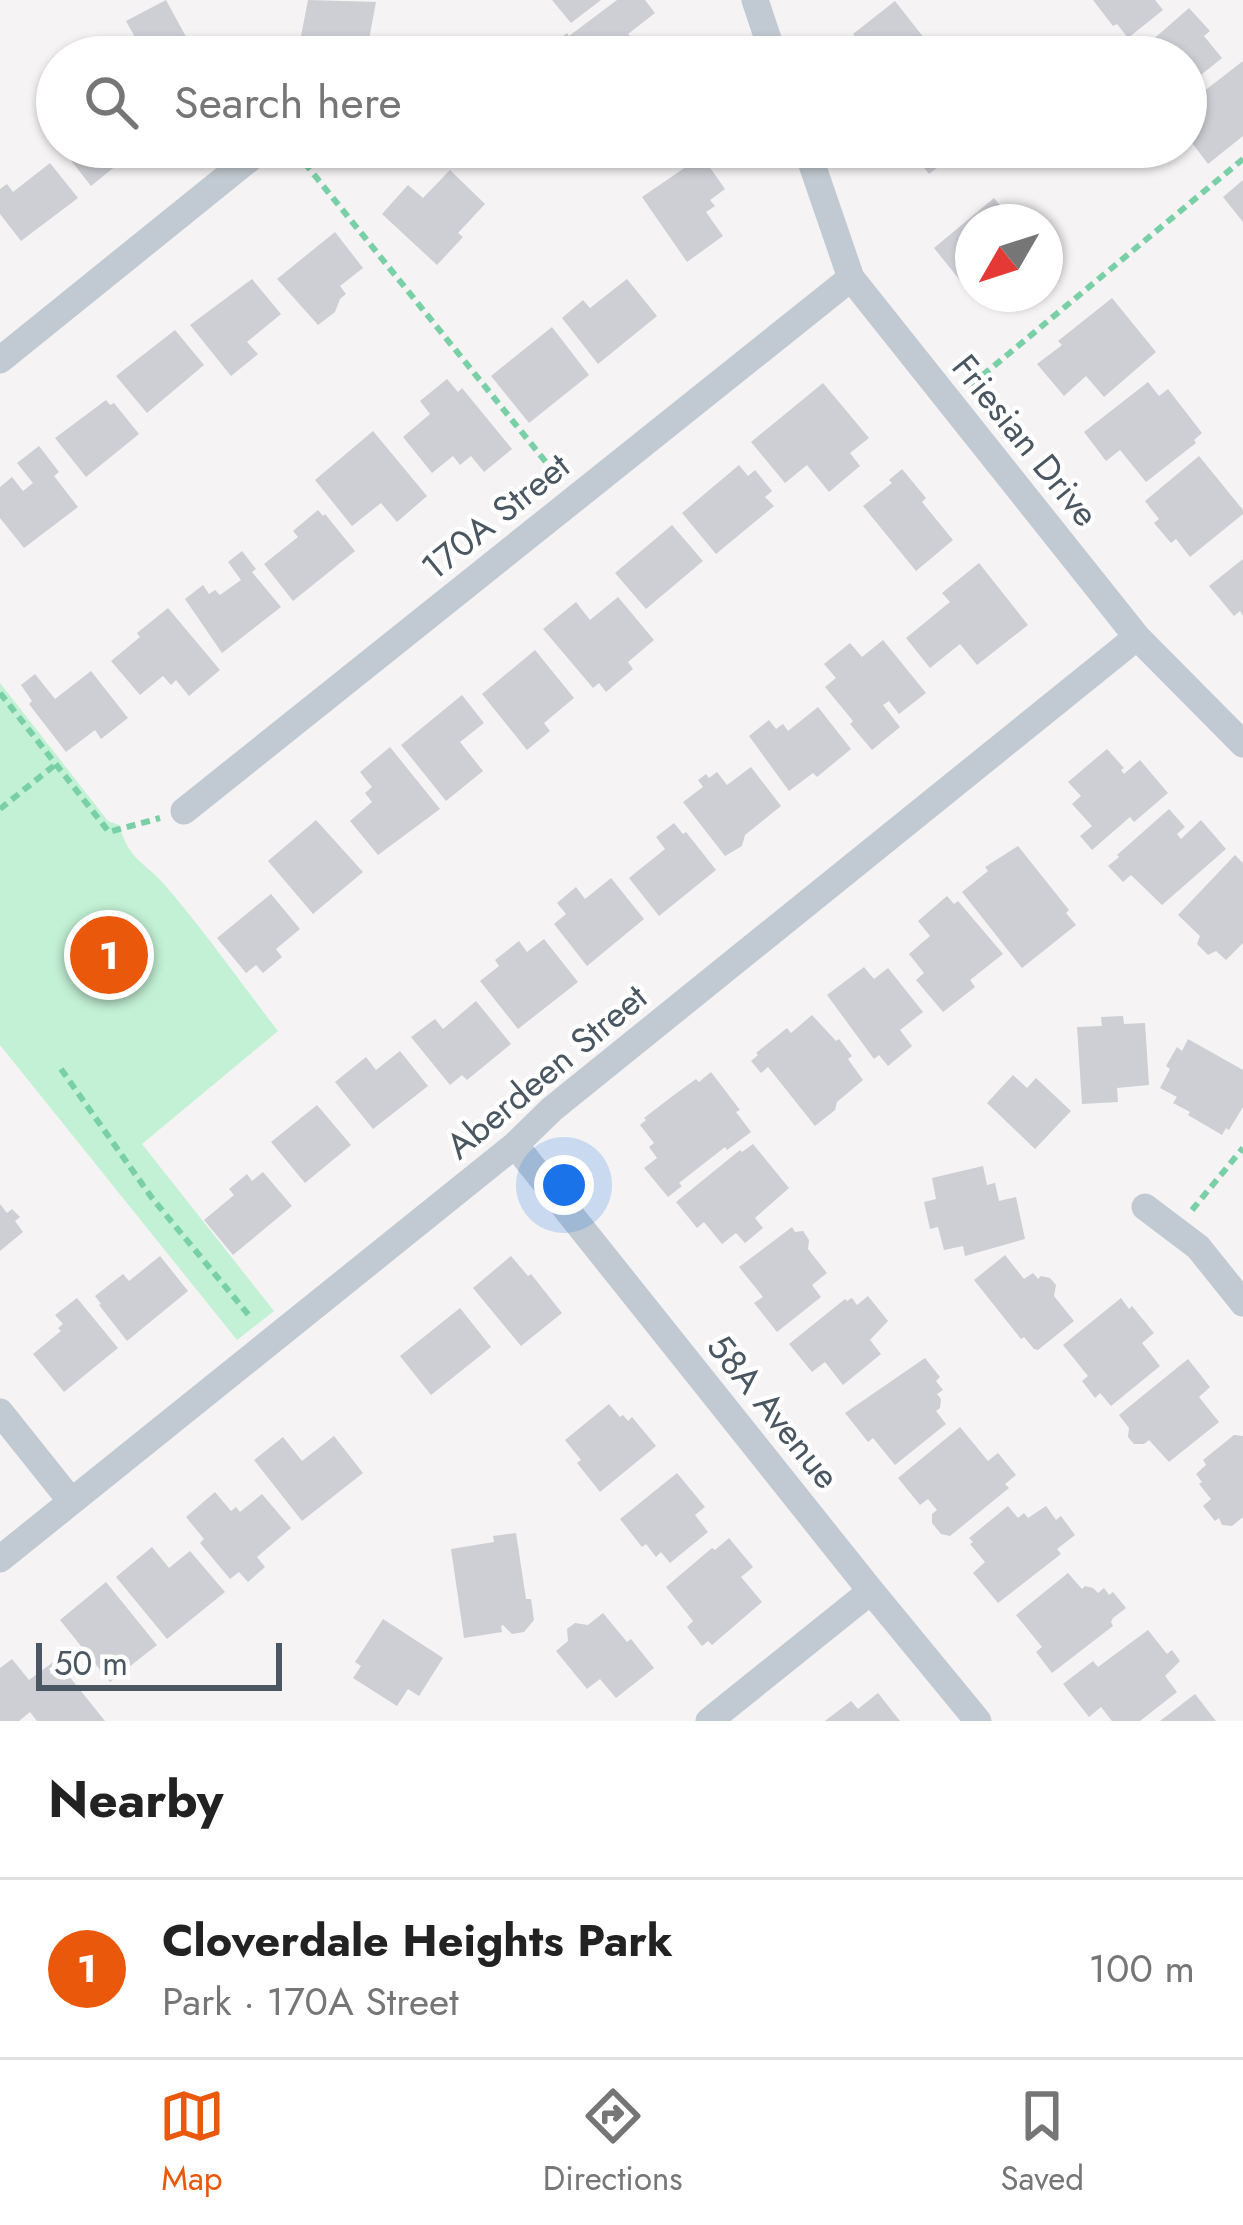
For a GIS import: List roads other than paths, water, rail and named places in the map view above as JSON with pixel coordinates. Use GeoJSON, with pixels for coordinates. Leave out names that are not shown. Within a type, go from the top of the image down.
{"type":"FeatureCollection","features":[{"type":"Feature","properties":{"kind":"street"},"geometry":{"type":"LineString","coordinates":[[754,0],[767,36]]}},
{"type":"Feature","properties":{"kind":"street"},"geometry":{"type":"LineString","coordinates":[[0,360],[238,168]]}},
{"type":"Feature","properties":{"kind":"street","name":"Friesian Drive"},"geometry":{"type":"LineString","coordinates":[[813,168],[851,278],[1137,637],[1243,744]]}},
{"type":"Feature","properties":{"kind":"street","name":"170A Street"},"geometry":{"type":"LineString","coordinates":[[184,811],[851,278]]}},
{"type":"Feature","properties":{"kind":"street","name":"Aberdeen Street"},"geometry":{"type":"LineString","coordinates":[[0,1558],[1137,637]]}},
{"type":"Feature","properties":{"kind":"street","name":"58A Avenue"},"geometry":{"type":"LineString","coordinates":[[515,1145],[978,1721]]}},
{"type":"Feature","properties":{"kind":"street"},"geometry":{"type":"LineString","coordinates":[[1155,1215],[1198,1247],[1243,1303]]}},
{"type":"Feature","properties":{"kind":"street"},"geometry":{"type":"LineString","coordinates":[[0,1412],[71,1501]]}},
{"type":"Feature","properties":{"kind":"street"},"geometry":{"type":"LineString","coordinates":[[709,1721],[871,1591]]}},
{"type":"Feature","properties":{"kind":"place","name":"Cloverdale Heights Park"},"geometry":{"type":"Point","coordinates":[109,955]}}]}
